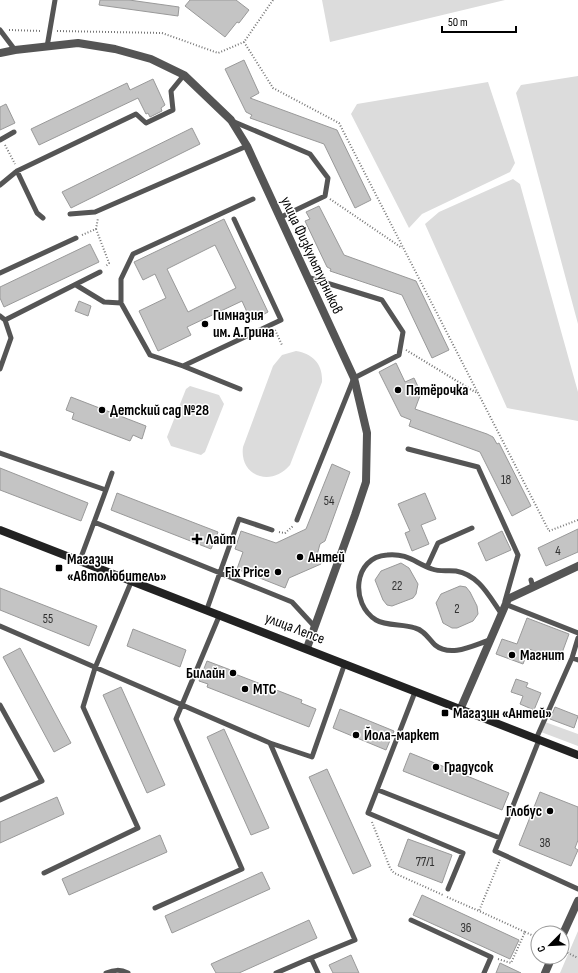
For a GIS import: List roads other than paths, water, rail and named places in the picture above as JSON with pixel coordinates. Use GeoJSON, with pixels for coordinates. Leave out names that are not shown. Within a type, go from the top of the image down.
{"type":"FeatureCollection","features":[{"type":"Feature","properties":{"kind":"main road","name":"улица Лепсе"},"geometry":{"type":"LineString","coordinates":[[0,530],[220,614],[460,710],[578,755]]}},
{"type":"Feature","properties":{"kind":"street","name":"улица Физкультурников"},"geometry":{"type":"LineString","coordinates":[[0,53],[78,43],[115,49],[151,59],[184,75],[231,120],[247,146],[354,378],[367,433],[366,482],[307,648]]}},
{"type":"Feature","properties":{"kind":"street"},"geometry":{"type":"LineString","coordinates":[[460,710],[508,599],[532,583],[578,566]]}},
{"type":"Feature","properties":{"kind":"street"},"geometry":{"type":"LineString","coordinates":[[567,925],[578,901]]}},
{"type":"Feature","properties":{"kind":"lane"},"geometry":{"type":"LineString","coordinates":[[47,47],[55,0]]}},
{"type":"Feature","properties":{"kind":"lane"},"geometry":{"type":"LineString","coordinates":[[0,30],[15,50]]}},
{"type":"Feature","properties":{"kind":"lane"},"geometry":{"type":"LineString","coordinates":[[0,186],[17,171],[136,114],[146,123],[173,110],[171,91],[184,75]]}},
{"type":"Feature","properties":{"kind":"lane"},"geometry":{"type":"LineString","coordinates":[[231,120],[310,154],[328,178],[325,196],[279,218]]}},
{"type":"Feature","properties":{"kind":"lane"},"geometry":{"type":"LineString","coordinates":[[1,139],[14,132]]}},
{"type":"Feature","properties":{"kind":"lane"},"geometry":{"type":"LineString","coordinates":[[70,214],[95,212],[247,146]]}},
{"type":"Feature","properties":{"kind":"lane"},"geometry":{"type":"LineString","coordinates":[[17,171],[37,213],[43,218]]}},
{"type":"Feature","properties":{"kind":"lane"},"geometry":{"type":"LineString","coordinates":[[240,389],[183,366],[150,355],[121,303],[122,279],[132,254],[253,199]]}},
{"type":"Feature","properties":{"kind":"lane"},"geometry":{"type":"LineString","coordinates":[[183,366],[280,320],[234,219]]}},
{"type":"Feature","properties":{"kind":"lane"},"geometry":{"type":"LineString","coordinates":[[0,273],[76,238]]}},
{"type":"Feature","properties":{"kind":"lane"},"geometry":{"type":"LineString","coordinates":[[5,320],[100,272]]}},
{"type":"Feature","properties":{"kind":"lane"},"geometry":{"type":"LineString","coordinates":[[297,520],[354,378],[399,355],[403,332],[382,300],[307,277]]}},
{"type":"Feature","properties":{"kind":"lane"},"geometry":{"type":"LineString","coordinates":[[76,285],[104,302],[121,303]]}},
{"type":"Feature","properties":{"kind":"lane"},"geometry":{"type":"LineString","coordinates":[[0,316],[5,320],[11,338],[0,369]]}},
{"type":"Feature","properties":{"kind":"lane"},"geometry":{"type":"LineString","coordinates":[[408,449],[478,467],[518,555],[501,613]]}},
{"type":"Feature","properties":{"kind":"lane"},"geometry":{"type":"LineString","coordinates":[[0,453],[106,490]]}},
{"type":"Feature","properties":{"kind":"lane"},"geometry":{"type":"LineString","coordinates":[[80,560],[112,473]]}},
{"type":"Feature","properties":{"kind":"lane"},"geometry":{"type":"LineString","coordinates":[[207,609],[239,519],[272,530]]}},
{"type":"Feature","properties":{"kind":"lane"},"geometry":{"type":"LineString","coordinates":[[94,522],[292,602],[315,627]]}},
{"type":"Feature","properties":{"kind":"lane"},"geometry":{"type":"LineString","coordinates":[[427,567],[438,543],[472,528]]}},
{"type":"Feature","properties":{"kind":"lane"},"geometry":{"type":"LineString","coordinates":[[490,640],[460,650],[446,650],[436,646],[418,628],[402,624],[384,624],[375,620],[365,609],[359,598],[359,582],[366,563],[373,557],[397,554],[410,557],[437,571],[455,571],[473,578],[484,587],[501,613]]}},
{"type":"Feature","properties":{"kind":"lane"},"geometry":{"type":"LineString","coordinates":[[44,873],[138,828],[83,707],[95,668],[132,580]]}},
{"type":"Feature","properties":{"kind":"lane"},"geometry":{"type":"LineString","coordinates":[[505,604],[578,633]]}},
{"type":"Feature","properties":{"kind":"lane"},"geometry":{"type":"LineString","coordinates":[[155,908],[242,869],[176,719],[220,614]]}},
{"type":"Feature","properties":{"kind":"lane"},"geometry":{"type":"LineString","coordinates":[[0,626],[270,743],[312,757],[345,663]]}},
{"type":"Feature","properties":{"kind":"lane"},"geometry":{"type":"LineString","coordinates":[[578,638],[572,658],[495,851],[578,889]]}},
{"type":"Feature","properties":{"kind":"lane"},"geometry":{"type":"LineString","coordinates":[[572,658],[578,660]]}},
{"type":"Feature","properties":{"kind":"lane"},"geometry":{"type":"LineString","coordinates":[[415,692],[368,813],[463,853],[448,889]]}},
{"type":"Feature","properties":{"kind":"lane"},"geometry":{"type":"LineString","coordinates":[[0,705],[42,781],[0,800]]}},
{"type":"Feature","properties":{"kind":"lane"},"geometry":{"type":"LineString","coordinates":[[270,743],[355,940],[276,973]]}},
{"type":"Feature","properties":{"kind":"lane"},"geometry":{"type":"LineString","coordinates":[[378,790],[500,838]]}},
{"type":"Feature","properties":{"kind":"lane"},"geometry":{"type":"LineString","coordinates":[[411,920],[491,957],[484,973]]}},
{"type":"Feature","properties":{"kind":"lane"},"geometry":{"type":"LineString","coordinates":[[311,958],[318,973]]}},
{"type":"Feature","properties":{"kind":"lane"},"geometry":{"type":"LineString","coordinates":[[106,973],[113,970],[123,970],[128,973]]}},
{"type":"Feature","properties":{"kind":"place","name":"Гимназия им. А.Грина"},"geometry":{"type":"Point","coordinates":[205,324]}},
{"type":"Feature","properties":{"kind":"place","name":"Пятёрочка"},"geometry":{"type":"Point","coordinates":[398,390]}},
{"type":"Feature","properties":{"kind":"place","name":"Детский сад №28"},"geometry":{"type":"Point","coordinates":[102,410]}},
{"type":"Feature","properties":{"kind":"place","name":"Лайт"},"geometry":{"type":"Point","coordinates":[197,539]}},
{"type":"Feature","properties":{"kind":"place","name":"Антей"},"geometry":{"type":"Point","coordinates":[300,557]}},
{"type":"Feature","properties":{"kind":"place","name":"Магазин «Автолюбитель»"},"geometry":{"type":"Point","coordinates":[59,568]}},
{"type":"Feature","properties":{"kind":"place","name":"Fix Price"},"geometry":{"type":"Point","coordinates":[278,572]}},
{"type":"Feature","properties":{"kind":"place","name":"Магнит"},"geometry":{"type":"Point","coordinates":[512,655]}},
{"type":"Feature","properties":{"kind":"place","name":"Билайн"},"geometry":{"type":"Point","coordinates":[233,673]}},
{"type":"Feature","properties":{"kind":"place","name":"МТС"},"geometry":{"type":"Point","coordinates":[245,689]}},
{"type":"Feature","properties":{"kind":"place","name":"Магазин «Антей»"},"geometry":{"type":"Point","coordinates":[445,713]}},
{"type":"Feature","properties":{"kind":"place","name":"Йола-маркет"},"geometry":{"type":"Point","coordinates":[356,735]}},
{"type":"Feature","properties":{"kind":"place","name":"Градусок"},"geometry":{"type":"Point","coordinates":[436,767]}},
{"type":"Feature","properties":{"kind":"place","name":"Глобус"},"geometry":{"type":"Point","coordinates":[550,811]}}]}
